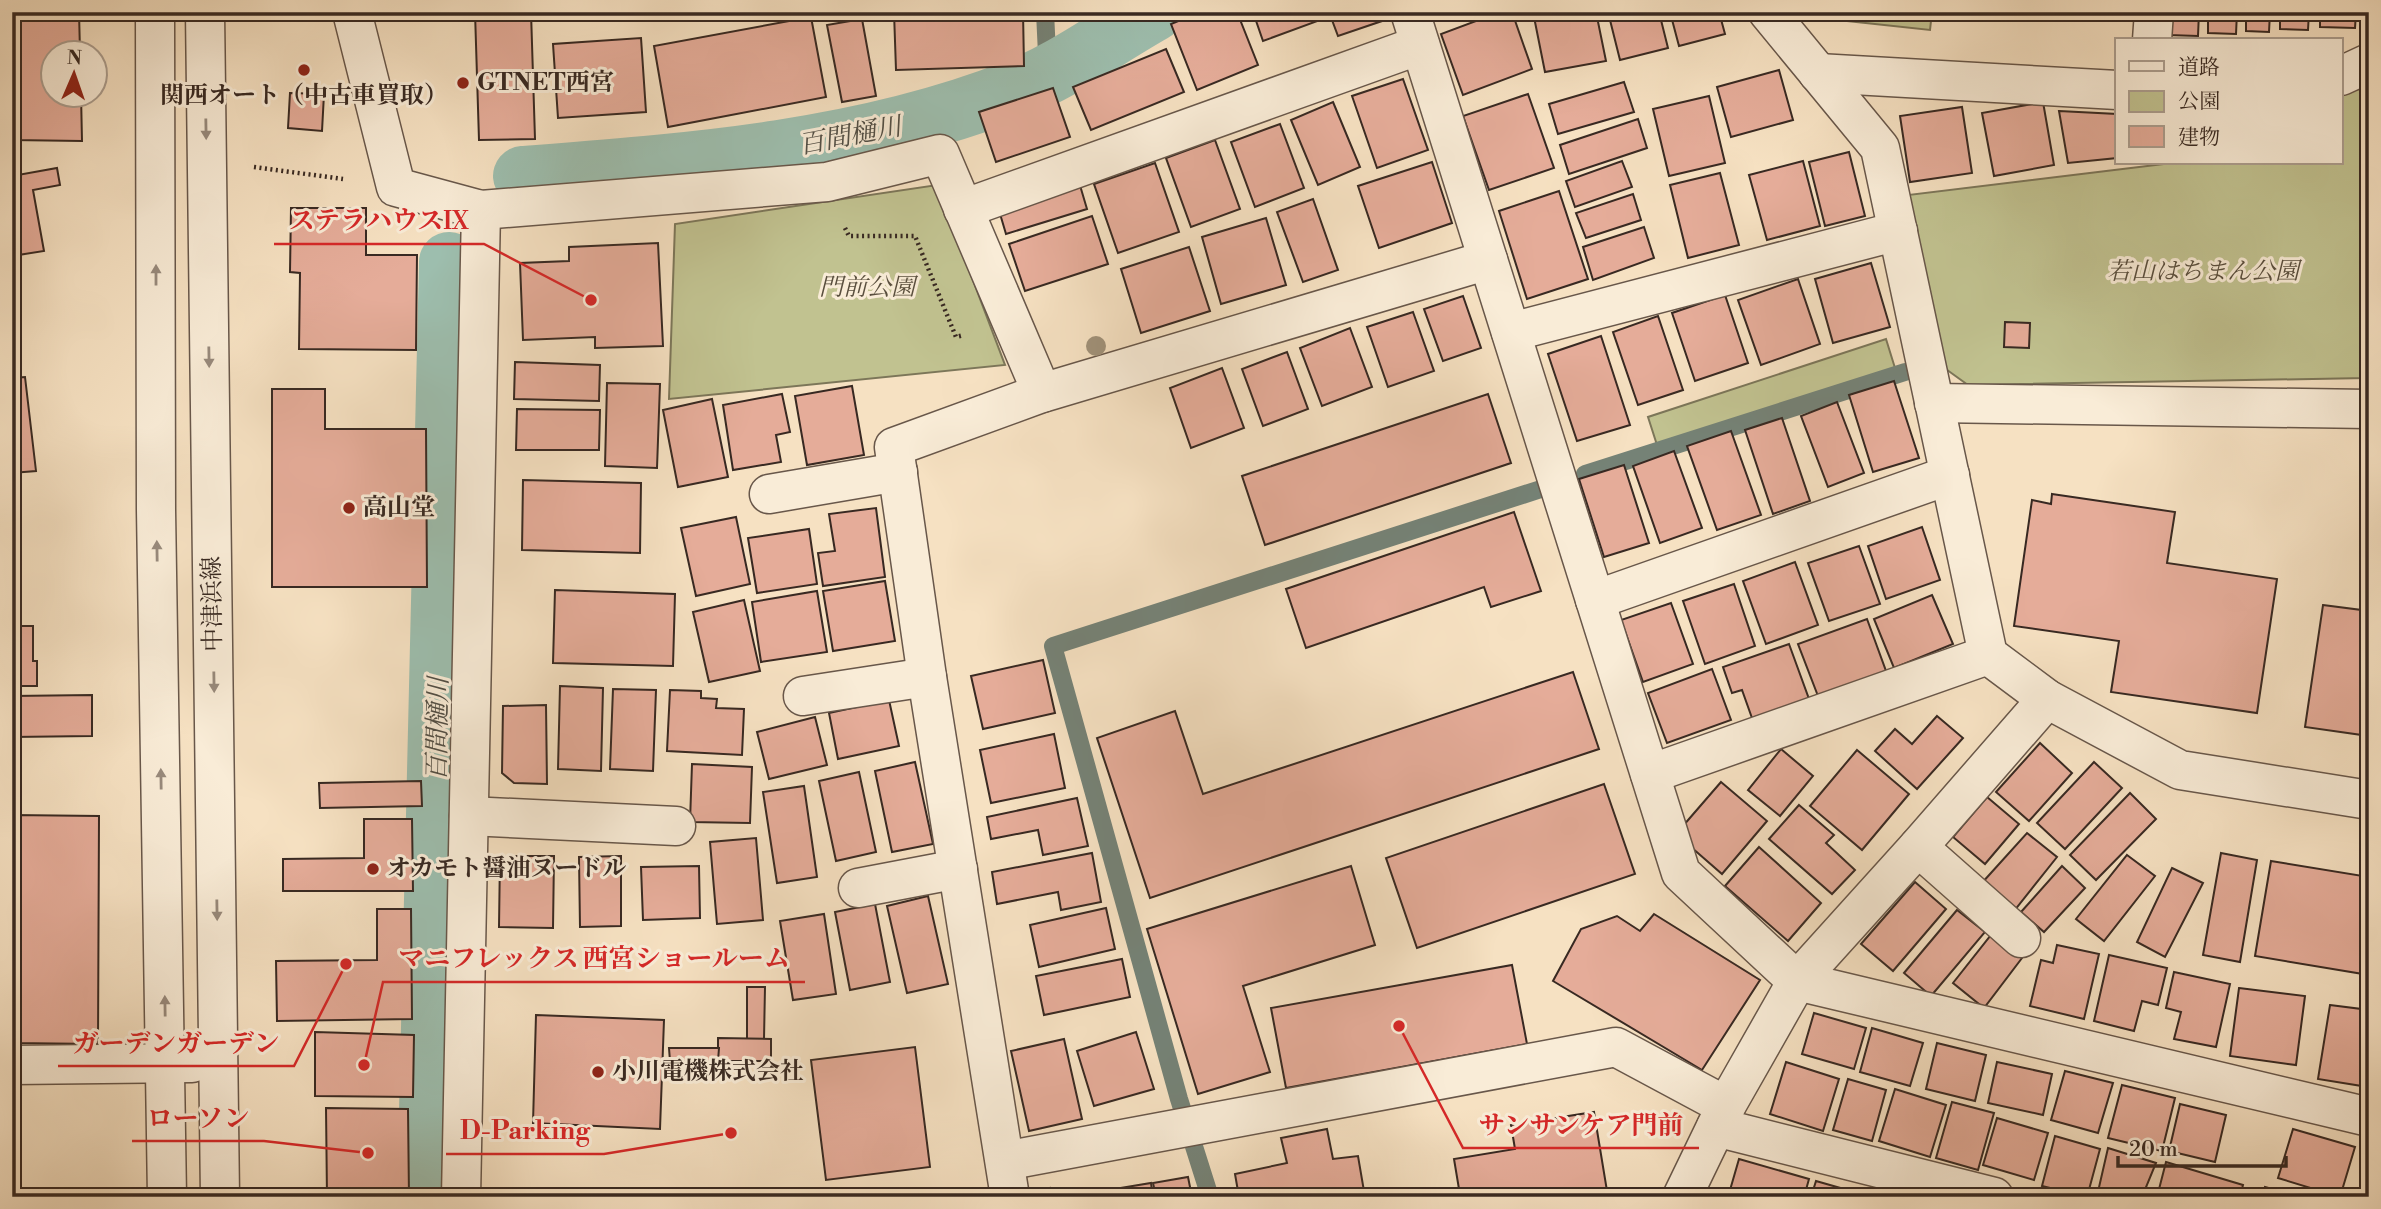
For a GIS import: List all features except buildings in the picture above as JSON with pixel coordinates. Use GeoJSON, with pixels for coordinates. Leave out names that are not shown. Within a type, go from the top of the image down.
{"type":"FeatureCollection","features":[{"type":"Feature","properties":{"kind":"street"},"geometry":{"type":"LineString","coordinates":[[155,12],[156,510],[167,1197]]}},
{"type":"Feature","properties":{"kind":"street","name":"中津浜線"},"geometry":{"type":"LineString","coordinates":[[205,12],[220,1197]]}},
{"type":"Feature","properties":{"kind":"street"},"geometry":{"type":"LineString","coordinates":[[352,12],[396,187],[481,210],[827,182],[940,154],[1042,393]]}},
{"type":"Feature","properties":{"kind":"street"},"geometry":{"type":"LineString","coordinates":[[1768,12],[1880,148],[1988,655],[2047,699],[2180,770],[2369,800]]}},
{"type":"Feature","properties":{"kind":"street"},"geometry":{"type":"LineString","coordinates":[[2152,38],[2154,12]]}},
{"type":"Feature","properties":{"kind":"street"},"geometry":{"type":"LineString","coordinates":[[963,209],[1415,28],[1681,873],[1797,981],[2369,1117]]}},
{"type":"Feature","properties":{"kind":"street"},"geometry":{"type":"LineString","coordinates":[[2342,76],[2369,63]]}},
{"type":"Feature","properties":{"kind":"street"},"geometry":{"type":"LineString","coordinates":[[1818,73],[2115,90]]}},
{"type":"Feature","properties":{"kind":"street"},"geometry":{"type":"LineString","coordinates":[[461,1197],[481,210]]}},
{"type":"Feature","properties":{"kind":"street"},"geometry":{"type":"LineString","coordinates":[[1511,332],[1898,231]]}},
{"type":"Feature","properties":{"kind":"street"},"geometry":{"type":"LineString","coordinates":[[1488,260],[1042,393],[894,447],[1007,1179],[1186,1127],[1616,1047],[1721,1117],[1994,1197]]}},
{"type":"Feature","properties":{"kind":"street"},"geometry":{"type":"LineString","coordinates":[[1934,402],[2369,410]]}},
{"type":"Feature","properties":{"kind":"street"},"geometry":{"type":"LineString","coordinates":[[769,494],[898,472]]}},
{"type":"Feature","properties":{"kind":"street"},"geometry":{"type":"LineString","coordinates":[[1595,600],[1950,475]]}},
{"type":"Feature","properties":{"kind":"street"},"geometry":{"type":"LineString","coordinates":[[1650,774],[1988,655]]}},
{"type":"Feature","properties":{"kind":"street"},"geometry":{"type":"LineString","coordinates":[[803,696],[928,677]]}},
{"type":"Feature","properties":{"kind":"street"},"geometry":{"type":"LineString","coordinates":[[1682,1197],[1721,1117],[1797,981],[2047,699]]}},
{"type":"Feature","properties":{"kind":"street"},"geometry":{"type":"LineString","coordinates":[[469,816],[676,826]]}},
{"type":"Feature","properties":{"kind":"street"},"geometry":{"type":"LineString","coordinates":[[1918,846],[2021,938]]}},
{"type":"Feature","properties":{"kind":"street"},"geometry":{"type":"LineString","coordinates":[[858,888],[958,869]]}},
{"type":"Feature","properties":{"kind":"street"},"geometry":{"type":"LineString","coordinates":[[12,1065],[219,1063]]}},
{"type":"Feature","properties":{"kind":"path"},"geometry":{"type":"LineString","coordinates":[[250,166],[396,187]]}},
{"type":"Feature","properties":{"kind":"path"},"geometry":{"type":"LineString","coordinates":[[827,182],[849,236],[915,236],[956,337],[1014,326]]}},
{"type":"Feature","properties":{"kind":"green space"},"geometry":{"type":"Polygon","coordinates":[[[1831,12],[1932,12],[1930,30],[1838,20],[1831,12]]]}},
{"type":"Feature","properties":{"kind":"green space","name":"若山はちまん公園"},"geometry":{"type":"Polygon","coordinates":[[[2369,87],[2369,354],[2366,378],[1968,385],[1943,367],[1908,195],[2164,164],[2342,164],[2342,93],[2369,87]]]}},
{"type":"Feature","properties":{"kind":"green space","name":"門前公園"},"geometry":{"type":"Polygon","coordinates":[[[937,185],[1005,365],[669,399],[675,224],[937,185]]]}},
{"type":"Feature","properties":{"kind":"green space"},"geometry":{"type":"Polygon","coordinates":[[[1886,339],[1895,368],[1657,445],[1648,417],[1886,339]]]}},
{"type":"Feature","properties":{"kind":"waterway"},"geometry":{"type":"LineString","coordinates":[[1045,12],[1048,75]]}},
{"type":"Feature","properties":{"kind":"waterway","name":"百間樋川"},"geometry":{"type":"LineString","coordinates":[[523,176],[648,166],[772,151],[895,127],[955,111],[1032,82],[1153,12]]}},
{"type":"Feature","properties":{"kind":"waterway","name":"百間樋川"},"geometry":{"type":"LineString","coordinates":[[427,1197],[449,262]]}},
{"type":"Feature","properties":{"kind":"waterway"},"geometry":{"type":"LineString","coordinates":[[1585,474],[1905,372]]}},
{"type":"Feature","properties":{"kind":"waterway"},"geometry":{"type":"LineString","coordinates":[[1210,1197],[1179,1099],[1053,646],[1544,488]]}},
{"type":"Feature","properties":{"kind":"place","name":"関西オート（中古車買取）"},"geometry":{"type":"Point","coordinates":[304,70]}},
{"type":"Feature","properties":{"kind":"place","name":"GTNET西宮"},"geometry":{"type":"Point","coordinates":[463,83]}},
{"type":"Feature","properties":{"kind":"place","name":"ステラハウスⅨ"},"geometry":{"type":"Point","coordinates":[591,300]}},
{"type":"Feature","properties":{"kind":"place","name":"高山堂"},"geometry":{"type":"Point","coordinates":[349,508]}},
{"type":"Feature","properties":{"kind":"place","name":"オカモト醤油ヌードル"},"geometry":{"type":"Point","coordinates":[373,869]}},
{"type":"Feature","properties":{"kind":"place","name":"ガーデンガーデン"},"geometry":{"type":"Point","coordinates":[346,964]}},
{"type":"Feature","properties":{"kind":"place","name":"サンサンケア門前"},"geometry":{"type":"Point","coordinates":[1399,1026]}},
{"type":"Feature","properties":{"kind":"place","name":"マニフレックス 西宮ショールーム"},"geometry":{"type":"Point","coordinates":[364,1065]}},
{"type":"Feature","properties":{"kind":"place","name":"小川電機株式会社"},"geometry":{"type":"Point","coordinates":[598,1072]}},
{"type":"Feature","properties":{"kind":"place","name":"D-Parking"},"geometry":{"type":"Point","coordinates":[731,1133]}},
{"type":"Feature","properties":{"kind":"place","name":"ローソン"},"geometry":{"type":"Point","coordinates":[368,1153]}}]}
